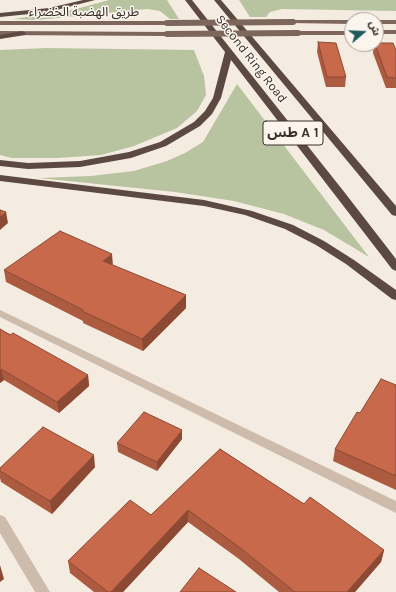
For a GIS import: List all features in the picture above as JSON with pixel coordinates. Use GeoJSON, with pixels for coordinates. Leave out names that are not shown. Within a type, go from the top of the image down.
{"type":"FeatureCollection","features":[{"type":"Feature","properties":{"kind":"highway"},"geometry":{"type":"LineString","coordinates":[[0,15],[49,10],[92,0]]}},
{"type":"Feature","properties":{"kind":"highway","name":"Second Ring Road"},"geometry":{"type":"LineString","coordinates":[[188,0],[396,267]]}},
{"type":"Feature","properties":{"kind":"highway","name":"Second Ring Road"},"geometry":{"type":"LineString","coordinates":[[216,0],[396,213]]}},
{"type":"Feature","properties":{"kind":"highway"},"geometry":{"type":"LineString","coordinates":[[222,0],[226,10]]}},
{"type":"Feature","properties":{"kind":"highway"},"geometry":{"type":"LineString","coordinates":[[0,37],[22,33]]}},
{"type":"Feature","properties":{"kind":"highway"},"geometry":{"type":"LineString","coordinates":[[0,163],[28,166],[80,164],[132,155],[163,144],[197,124],[209,112],[217,98],[228,51]]}},
{"type":"Feature","properties":{"kind":"highway"},"geometry":{"type":"LineString","coordinates":[[0,178],[204,203],[248,213],[289,227],[320,243],[350,262],[396,296]]}},
{"type":"Feature","properties":{"kind":"main road","name":"طريق الهضبة الخضراء"},"geometry":{"type":"LineString","coordinates":[[0,23],[344,22]]}},
{"type":"Feature","properties":{"kind":"main road"},"geometry":{"type":"LineString","coordinates":[[384,22],[396,22]]}},
{"type":"Feature","properties":{"kind":"main road"},"geometry":{"type":"LineString","coordinates":[[384,32],[396,32]]}},
{"type":"Feature","properties":{"kind":"main road"},"geometry":{"type":"LineString","coordinates":[[0,33],[344,33]]}},
{"type":"Feature","properties":{"kind":"street"},"geometry":{"type":"LineString","coordinates":[[0,313],[396,507]]}},
{"type":"Feature","properties":{"kind":"street"},"geometry":{"type":"LineString","coordinates":[[0,521],[44,592]]}},
{"type":"Feature","properties":{"kind":"green space"},"geometry":{"type":"Polygon","coordinates":[[[109,0],[167,0],[179,19],[170,19],[160,11],[147,9],[37,20],[14,19],[76,9],[109,0]]]}},
{"type":"Feature","properties":{"kind":"green space"},"geometry":{"type":"Polygon","coordinates":[[[239,0],[396,0],[396,11],[282,9],[270,12],[266,17],[250,17],[239,0]]]}},
{"type":"Feature","properties":{"kind":"green space"},"geometry":{"type":"Polygon","coordinates":[[[46,48],[194,50],[204,76],[206,95],[197,111],[177,128],[134,146],[101,155],[58,158],[12,158],[0,155],[0,50],[46,48]]]}},
{"type":"Feature","properties":{"kind":"green space"},"geometry":{"type":"Polygon","coordinates":[[[237,84],[369,257],[324,230],[284,214],[234,201],[175,192],[39,178],[91,176],[134,171],[167,161],[185,153],[203,142],[237,84]]]}},
{"type":"Feature","properties":{"kind":"building"},"geometry":{"type":"Polygon","coordinates":[[[318,42],[336,43],[346,77],[327,77],[318,42]]]}},
{"type":"Feature","properties":{"kind":"building"},"geometry":{"type":"Polygon","coordinates":[[[384,43],[393,43],[396,50],[396,78],[387,77],[378,52],[384,52],[384,43]]]}},
{"type":"Feature","properties":{"kind":"building"},"geometry":{"type":"Polygon","coordinates":[[[0,210],[6,212],[0,217],[0,210]]]}},
{"type":"Feature","properties":{"kind":"building"},"geometry":{"type":"Polygon","coordinates":[[[60,231],[112,254],[103,261],[186,295],[142,339],[82,311],[83,310],[4,270],[60,231]]]}},
{"type":"Feature","properties":{"kind":"building"},"geometry":{"type":"Polygon","coordinates":[[[0,329],[10,335],[13,333],[88,375],[57,402],[1,369],[0,370],[0,329]]]}},
{"type":"Feature","properties":{"kind":"building"},"geometry":{"type":"Polygon","coordinates":[[[381,379],[396,385],[396,476],[335,449],[357,412],[360,413],[381,379]]]}},
{"type":"Feature","properties":{"kind":"building"},"geometry":{"type":"Polygon","coordinates":[[[144,412],[182,430],[157,462],[117,443],[144,412]]]}},
{"type":"Feature","properties":{"kind":"building"},"geometry":{"type":"Polygon","coordinates":[[[43,427],[94,455],[50,501],[0,471],[0,468],[43,427]]]}},
{"type":"Feature","properties":{"kind":"building"},"geometry":{"type":"Polygon","coordinates":[[[220,449],[304,504],[310,497],[384,550],[347,592],[295,592],[239,547],[188,510],[111,592],[108,592],[68,561],[130,500],[151,515],[220,449]]]}},
{"type":"Feature","properties":{"kind":"building"},"geometry":{"type":"Polygon","coordinates":[[[199,568],[236,592],[180,592],[199,568]]]}}]}
